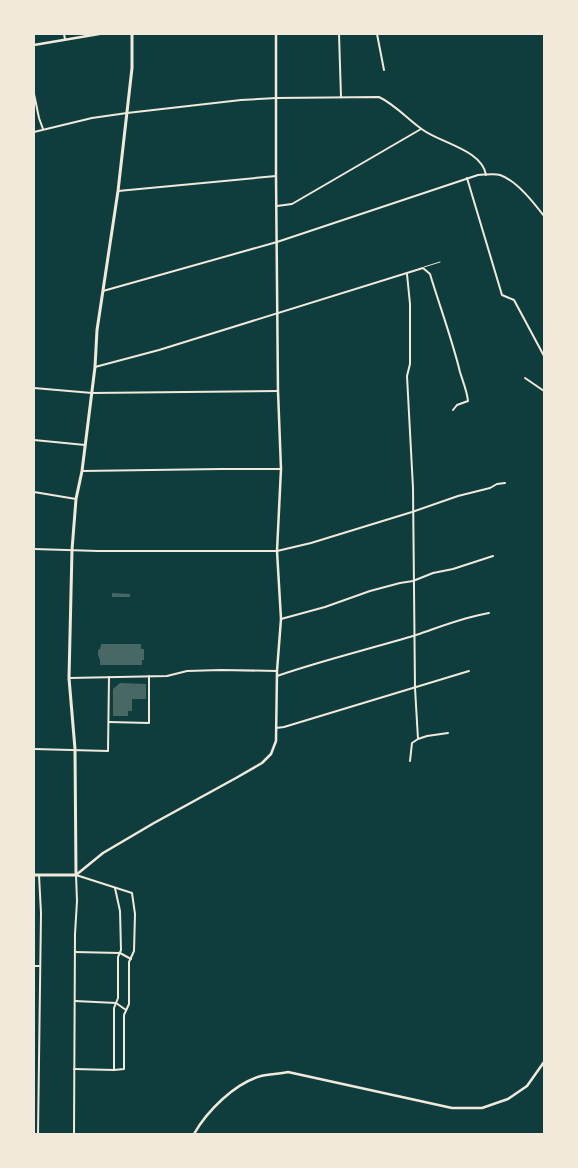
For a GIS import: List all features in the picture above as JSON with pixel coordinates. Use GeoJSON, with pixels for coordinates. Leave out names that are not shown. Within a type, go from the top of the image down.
{"type":"FeatureCollection","features":[{"type":"Feature","properties":{"kind":"main road"},"geometry":{"type":"LineString","coordinates":[[34,875],[76,875],[75,749],[70,678],[72,550],[76,499],[82,471],[92,394],[97,330],[118,191],[132,68],[132,34]]}},
{"type":"Feature","properties":{"kind":"street"},"geometry":{"type":"LineString","coordinates":[[64,34],[65,39]]}},
{"type":"Feature","properties":{"kind":"street"},"geometry":{"type":"LineString","coordinates":[[34,45],[99,34]]}},
{"type":"Feature","properties":{"kind":"street"},"geometry":{"type":"LineString","coordinates":[[76,875],[103,853],[262,763],[271,754],[276,741],[277,671],[280,619],[278,551],[281,470],[278,391],[276,34]]}},
{"type":"Feature","properties":{"kind":"street"},"geometry":{"type":"LineString","coordinates":[[339,34],[341,97]]}},
{"type":"Feature","properties":{"kind":"street"},"geometry":{"type":"LineString","coordinates":[[377,34],[384,70]]}},
{"type":"Feature","properties":{"kind":"street"},"geometry":{"type":"LineString","coordinates":[[34,94],[43,129]]}},
{"type":"Feature","properties":{"kind":"street"},"geometry":{"type":"LineString","coordinates":[[34,132],[92,118],[241,100],[276,98],[379,97],[388,101],[421,129],[433,137],[463,149],[480,163],[485,169],[486,175]]}},
{"type":"Feature","properties":{"kind":"street"},"geometry":{"type":"LineString","coordinates":[[277,206],[292,204],[421,129]]}},
{"type":"Feature","properties":{"kind":"street"},"geometry":{"type":"LineString","coordinates":[[103,291],[277,242],[478,175],[499,175],[510,181],[524,193],[544,216]]}},
{"type":"Feature","properties":{"kind":"street"},"geometry":{"type":"LineString","coordinates":[[118,191],[276,176]]}},
{"type":"Feature","properties":{"kind":"street"},"geometry":{"type":"LineString","coordinates":[[467,178],[502,296],[514,300],[544,356]]}},
{"type":"Feature","properties":{"kind":"street"},"geometry":{"type":"LineString","coordinates":[[95,367],[159,350],[423,268],[430,274],[467,393],[468,402],[457,405],[453,410]]}},
{"type":"Feature","properties":{"kind":"street"},"geometry":{"type":"LineString","coordinates":[[407,274],[410,304],[410,364],[407,376],[413,488],[412,512],[415,688],[418,739]]}},
{"type":"Feature","properties":{"kind":"street"},"geometry":{"type":"LineString","coordinates":[[525,378],[544,390]]}},
{"type":"Feature","properties":{"kind":"street"},"geometry":{"type":"LineString","coordinates":[[34,388],[92,394],[278,391]]}},
{"type":"Feature","properties":{"kind":"street"},"geometry":{"type":"LineString","coordinates":[[34,440],[85,445]]}},
{"type":"Feature","properties":{"kind":"street"},"geometry":{"type":"LineString","coordinates":[[82,471],[205,469],[281,470]]}},
{"type":"Feature","properties":{"kind":"street"},"geometry":{"type":"LineString","coordinates":[[34,549],[278,551],[311,543],[412,512],[458,496],[505,483]]}},
{"type":"Feature","properties":{"kind":"street"},"geometry":{"type":"LineString","coordinates":[[34,492],[76,499]]}},
{"type":"Feature","properties":{"kind":"street"},"geometry":{"type":"LineString","coordinates":[[280,619],[325,607],[370,591],[413,581],[433,573],[453,569],[493,556]]}},
{"type":"Feature","properties":{"kind":"street"},"geometry":{"type":"LineString","coordinates":[[277,676],[415,635],[476,615],[489,613]]}},
{"type":"Feature","properties":{"kind":"street"},"geometry":{"type":"LineString","coordinates":[[70,678],[167,676],[187,671],[208,670],[277,671]]}},
{"type":"Feature","properties":{"kind":"street"},"geometry":{"type":"LineString","coordinates":[[276,728],[299,723],[469,671]]}},
{"type":"Feature","properties":{"kind":"street"},"geometry":{"type":"LineString","coordinates":[[109,722],[149,723],[149,676]]}},
{"type":"Feature","properties":{"kind":"street"},"geometry":{"type":"LineString","coordinates":[[34,749],[108,751],[109,677]]}},
{"type":"Feature","properties":{"kind":"street"},"geometry":{"type":"LineString","coordinates":[[410,761],[412,743],[427,736],[448,733]]}},
{"type":"Feature","properties":{"kind":"street"},"geometry":{"type":"LineString","coordinates":[[38,1134],[41,913],[39,875]]}},
{"type":"Feature","properties":{"kind":"street"},"geometry":{"type":"LineString","coordinates":[[74,1069],[124,1069],[124,1015],[129,1004],[129,962],[134,951],[135,914],[132,893],[76,875]]}},
{"type":"Feature","properties":{"kind":"street"},"geometry":{"type":"LineString","coordinates":[[74,1134],[74,1001],[77,901],[76,875]]}},
{"type":"Feature","properties":{"kind":"street"},"geometry":{"type":"LineString","coordinates":[[114,1070],[114,1008],[118,998],[118,957],[120,953],[120,911],[115,888]]}},
{"type":"Feature","properties":{"kind":"street"},"geometry":{"type":"LineString","coordinates":[[75,952],[120,953],[131,959]]}},
{"type":"Feature","properties":{"kind":"street"},"geometry":{"type":"LineString","coordinates":[[34,966],[40,966]]}},
{"type":"Feature","properties":{"kind":"street"},"geometry":{"type":"LineString","coordinates":[[74,1001],[116,1003],[126,1010]]}},
{"type":"Feature","properties":{"kind":"street"},"geometry":{"type":"LineString","coordinates":[[34,1025],[39,1025]]}},
{"type":"Feature","properties":{"kind":"street"},"geometry":{"type":"LineString","coordinates":[[194,1134],[198,1127],[217,1106],[240,1085],[261,1076],[288,1072],[452,1108],[482,1108],[508,1099],[527,1086],[544,1062]]}},
{"type":"Feature","properties":{"kind":"lane"},"geometry":{"type":"LineString","coordinates":[[423,268],[440,262]]}},
{"type":"Feature","properties":{"kind":"building"},"geometry":{"type":"Polygon","coordinates":[[[112,593],[130,594],[130,597],[112,597],[112,593]]]}},
{"type":"Feature","properties":{"kind":"building"},"geometry":{"type":"Polygon","coordinates":[[[101,644],[141,644],[141,649],[144,649],[144,660],[142,660],[142,665],[100,665],[98,650],[100,649],[101,644]]]}},
{"type":"Feature","properties":{"kind":"building"},"geometry":{"type":"Polygon","coordinates":[[[120,683],[146,684],[146,699],[132,699],[132,711],[128,711],[128,716],[113,716],[113,689],[120,683]]]}}]}
